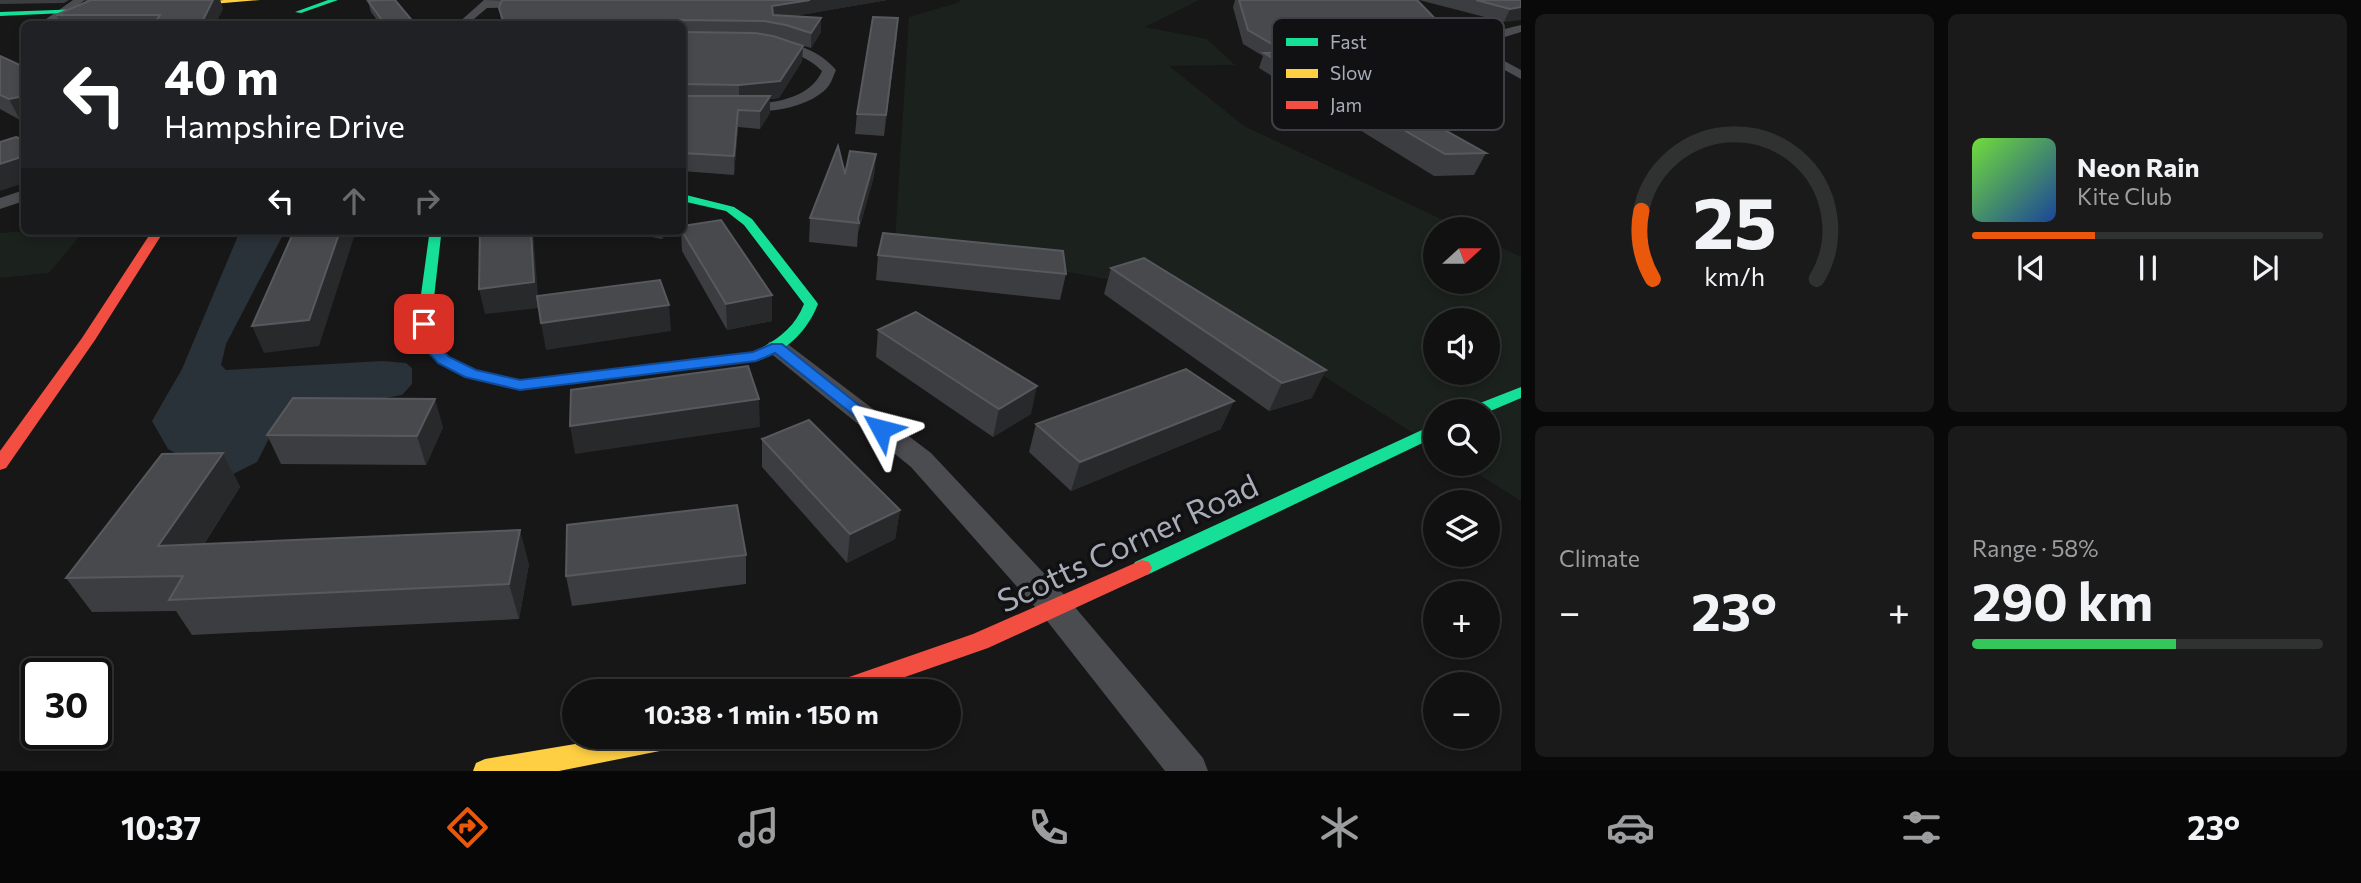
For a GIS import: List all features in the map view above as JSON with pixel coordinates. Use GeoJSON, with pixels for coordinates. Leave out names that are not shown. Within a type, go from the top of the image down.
{"type":"FeatureCollection","features":[{"type":"Feature","properties":{"kind":"street"},"geometry":{"type":"LineString","coordinates":[[48,21],[80,0]]}},
{"type":"Feature","properties":{"kind":"street"},"geometry":{"type":"LineString","coordinates":[[164,6],[257,0]]}},
{"type":"Feature","properties":{"kind":"street"},"geometry":{"type":"LineString","coordinates":[[299,12],[335,0]]}},
{"type":"Feature","properties":{"kind":"street"},"geometry":{"type":"LineString","coordinates":[[465,21],[487,2],[550,3]]}},
{"type":"Feature","properties":{"kind":"street"},"geometry":{"type":"LineString","coordinates":[[0,14],[124,8]]}},
{"type":"Feature","properties":{"kind":"street"},"geometry":{"type":"LineString","coordinates":[[1504,33],[1521,28]]}},
{"type":"Feature","properties":{"kind":"street"},"geometry":{"type":"LineString","coordinates":[[686,106],[770,106],[800,100],[820,90],[828,80],[829,70],[813,56],[784,46],[759,44]]}},
{"type":"Feature","properties":{"kind":"street"},"geometry":{"type":"LineString","coordinates":[[1504,66],[1521,75]]}},
{"type":"Feature","properties":{"kind":"street"},"geometry":{"type":"LineString","coordinates":[[0,204],[21,196]]}},
{"type":"Feature","properties":{"kind":"street"},"geometry":{"type":"LineString","coordinates":[[437,235],[424,324],[428,344],[443,360],[471,374],[520,385],[756,356],[777,347],[807,319],[811,304],[748,222],[730,209],[686,198]]}},
{"type":"Feature","properties":{"kind":"street"},"geometry":{"type":"LineString","coordinates":[[0,464],[88,340],[155,235]]}},
{"type":"Feature","properties":{"kind":"street"},"geometry":{"type":"LineString","coordinates":[[777,347],[920,460],[1056,608],[1189,771]]}},
{"type":"Feature","properties":{"kind":"street"},"geometry":{"type":"LineString","coordinates":[[1500,401],[1521,393]]}},
{"type":"Feature","properties":{"kind":"street","name":"Scotts Corner Road"},"geometry":{"type":"LineString","coordinates":[[871,679],[979,641],[1056,608],[1423,436]]}},
{"type":"Feature","properties":{"kind":"street"},"geometry":{"type":"LineString","coordinates":[[485,771],[614,749]]}},
{"type":"Feature","properties":{"kind":"shaded area"},"geometry":{"type":"Polygon","coordinates":[[[959,0],[1199,0],[1145,27],[1207,39],[1235,65],[1169,66],[1244,126],[1437,217],[1423,217],[1423,294],[1500,294],[1500,247],[1521,257],[1521,501],[1481,476],[1500,476],[1500,399],[1423,399],[1423,439],[1196,295],[895,241],[909,17],[960,2],[959,0]]]}},
{"type":"Feature","properties":{"kind":"shaded area"},"geometry":{"type":"Polygon","coordinates":[[[21,231],[21,235],[81,235],[49,273],[0,278],[0,233],[21,231]]]}},
{"type":"Feature","properties":{"kind":"shaded area"},"geometry":{"type":"Polygon","coordinates":[[[238,235],[283,235],[226,344],[221,365],[226,370],[382,361],[406,363],[412,368],[412,384],[402,395],[345,405],[277,423],[257,462],[233,474],[215,475],[168,449],[152,421],[182,369],[238,235]]]}},
{"type":"Feature","properties":{"kind":"building"},"geometry":{"type":"Polygon","coordinates":[[[91,0],[213,0],[202,21],[156,21],[160,15],[56,15],[91,0]]]}},
{"type":"Feature","properties":{"kind":"building"},"geometry":{"type":"Polygon","coordinates":[[[395,0],[412,21],[383,21],[368,1],[395,0]]]}},
{"type":"Feature","properties":{"kind":"building"},"geometry":{"type":"Polygon","coordinates":[[[502,0],[810,0],[772,6],[773,15],[821,18],[811,33],[764,21],[503,21],[499,8],[502,0]]]}},
{"type":"Feature","properties":{"kind":"building"},"geometry":{"type":"Polygon","coordinates":[[[1239,0],[1417,0],[1434,18],[1272,18],[1272,44],[1248,30],[1239,0]]]}},
{"type":"Feature","properties":{"kind":"building"},"geometry":{"type":"Polygon","coordinates":[[[1476,0],[1521,0],[1521,7],[1510,9],[1476,0]]]}},
{"type":"Feature","properties":{"kind":"building"},"geometry":{"type":"Polygon","coordinates":[[[873,17],[898,18],[886,115],[857,114],[873,17]]]}},
{"type":"Feature","properties":{"kind":"building"},"geometry":{"type":"Polygon","coordinates":[[[686,32],[755,33],[803,46],[780,81],[739,85],[686,84],[686,32]]]}},
{"type":"Feature","properties":{"kind":"building"},"geometry":{"type":"Polygon","coordinates":[[[0,56],[21,66],[21,97],[9,99],[0,95],[0,56]]]}},
{"type":"Feature","properties":{"kind":"building"},"geometry":{"type":"Polygon","coordinates":[[[686,96],[770,96],[760,111],[738,110],[734,156],[686,153],[686,96]]]}},
{"type":"Feature","properties":{"kind":"building"},"geometry":{"type":"Polygon","coordinates":[[[1404,130],[1445,130],[1486,153],[1445,154],[1404,130]]]}},
{"type":"Feature","properties":{"kind":"building"},"geometry":{"type":"Polygon","coordinates":[[[16,137],[21,139],[21,157],[0,164],[0,142],[16,137]]]}},
{"type":"Feature","properties":{"kind":"building"},"geometry":{"type":"Polygon","coordinates":[[[838,146],[845,174],[850,151],[876,154],[858,218],[859,223],[810,218],[838,146]]]}},
{"type":"Feature","properties":{"kind":"building"},"geometry":{"type":"Polygon","coordinates":[[[721,220],[772,295],[726,304],[684,235],[686,225],[721,220]]]}},
{"type":"Feature","properties":{"kind":"building"},"geometry":{"type":"Polygon","coordinates":[[[883,233],[1063,251],[1066,274],[878,255],[883,233]]]}},
{"type":"Feature","properties":{"kind":"building"},"geometry":{"type":"Polygon","coordinates":[[[292,235],[339,235],[309,320],[252,326],[292,235]]]}},
{"type":"Feature","properties":{"kind":"building"},"geometry":{"type":"Polygon","coordinates":[[[480,235],[531,235],[534,282],[479,289],[480,235]]]}},
{"type":"Feature","properties":{"kind":"building"},"geometry":{"type":"Polygon","coordinates":[[[1144,258],[1326,370],[1282,383],[1111,268],[1144,258]]]}},
{"type":"Feature","properties":{"kind":"building"},"geometry":{"type":"Polygon","coordinates":[[[660,280],[669,305],[541,323],[537,296],[660,280]]]}},
{"type":"Feature","properties":{"kind":"building"},"geometry":{"type":"Polygon","coordinates":[[[916,312],[1037,386],[999,409],[878,330],[916,312]]]}},
{"type":"Feature","properties":{"kind":"building"},"geometry":{"type":"Polygon","coordinates":[[[748,366],[759,399],[570,426],[571,390],[748,366]]]}},
{"type":"Feature","properties":{"kind":"building"},"geometry":{"type":"Polygon","coordinates":[[[1186,369],[1234,401],[1080,462],[1036,424],[1186,369]]]}},
{"type":"Feature","properties":{"kind":"building"},"geometry":{"type":"Polygon","coordinates":[[[293,398],[435,399],[417,436],[267,435],[293,398]]]}},
{"type":"Feature","properties":{"kind":"building"},"geometry":{"type":"Polygon","coordinates":[[[809,420],[900,510],[850,534],[762,439],[809,420]]]}},
{"type":"Feature","properties":{"kind":"building"},"geometry":{"type":"Polygon","coordinates":[[[223,453],[158,546],[520,530],[509,584],[169,600],[183,576],[66,578],[162,454],[223,453]]]}},
{"type":"Feature","properties":{"kind":"building"},"geometry":{"type":"Polygon","coordinates":[[[737,505],[746,555],[566,576],[567,525],[737,505]]]}},
{"type":"Feature","properties":{"kind":"traffic: fast"},"geometry":{"type":"LineString","coordinates":[[299,12],[335,0]]}},
{"type":"Feature","properties":{"kind":"traffic: fast"},"geometry":{"type":"LineString","coordinates":[[0,14],[109,9]]}},
{"type":"Feature","properties":{"kind":"traffic: fast"},"geometry":{"type":"LineString","coordinates":[[436,235],[424,324],[428,343],[443,360],[471,374],[520,385],[756,356],[782,342],[796,330],[811,304],[748,222],[730,209],[686,198]]}},
{"type":"Feature","properties":{"kind":"traffic: fast"},"geometry":{"type":"LineString","coordinates":[[1500,401],[1521,392]]}},
{"type":"Feature","properties":{"kind":"traffic: fast"},"geometry":{"type":"LineString","coordinates":[[1142,568],[1423,436]]}},
{"type":"Feature","properties":{"kind":"traffic: slow"},"geometry":{"type":"LineString","coordinates":[[177,5],[257,0]]}},
{"type":"Feature","properties":{"kind":"traffic: slow"},"geometry":{"type":"LineString","coordinates":[[485,771],[613,749]]}},
{"type":"Feature","properties":{"kind":"traffic: jam"},"geometry":{"type":"LineString","coordinates":[[0,464],[88,340],[155,235]]}},
{"type":"Feature","properties":{"kind":"traffic: jam"},"geometry":{"type":"LineString","coordinates":[[871,679],[980,641],[1142,568]]}},
{"type":"Feature","properties":{"kind":"route"},"geometry":{"type":"LineString","coordinates":[[424,324],[428,344],[443,360],[471,374],[520,385],[756,356],[777,347],[881,429]]}}]}
